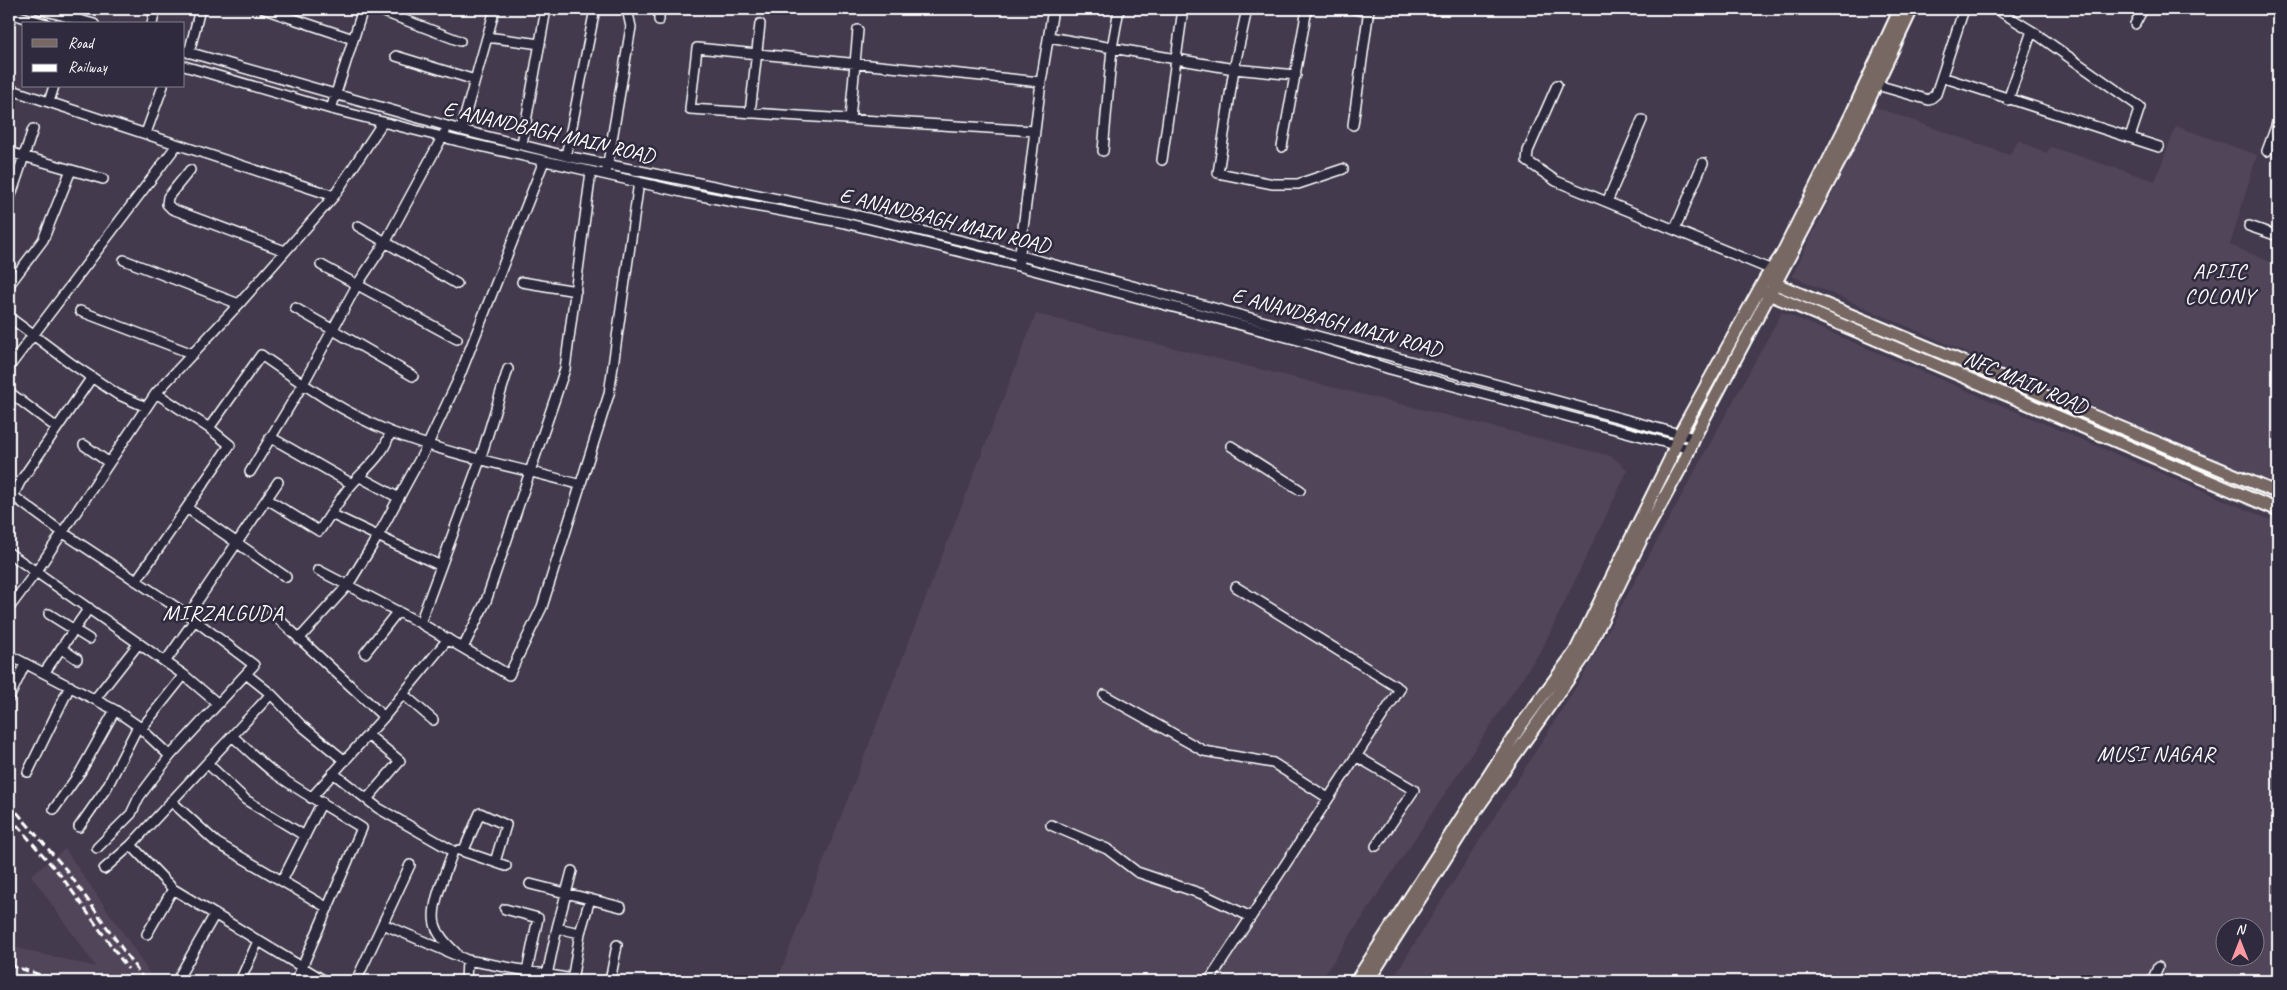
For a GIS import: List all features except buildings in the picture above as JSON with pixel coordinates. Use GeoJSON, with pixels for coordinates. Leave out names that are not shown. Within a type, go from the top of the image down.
{"type":"FeatureCollection","features":[{"type":"Feature","properties":{"kind":"main road"},"geometry":{"type":"LineString","coordinates":[[1368,981],[1476,810],[1584,657],[1640,542],[1690,450],[1694,438],[1852,113],[1900,9]]}},
{"type":"Feature","properties":{"kind":"main road"},"geometry":{"type":"LineString","coordinates":[[1771,278],[1843,155],[1912,9]]}},
{"type":"Feature","properties":{"kind":"main road","name":"NFC MAIN ROAD"},"geometry":{"type":"LineString","coordinates":[[1771,278],[2278,493]]}},
{"type":"Feature","properties":{"kind":"main road"},"geometry":{"type":"LineString","coordinates":[[1356,981],[1522,724],[1574,652],[1680,433],[1764,293]]}},
{"type":"Feature","properties":{"kind":"main road","name":"NFC MAIN ROAD"},"geometry":{"type":"LineString","coordinates":[[1764,293],[2278,510]]}},
{"type":"Feature","properties":{"kind":"street"},"geometry":{"type":"LineString","coordinates":[[39,9],[87,22]]}},
{"type":"Feature","properties":{"kind":"street"},"geometry":{"type":"LineString","coordinates":[[152,22],[155,9]]}},
{"type":"Feature","properties":{"kind":"street"},"geometry":{"type":"LineString","coordinates":[[187,52],[200,9]]}},
{"type":"Feature","properties":{"kind":"street"},"geometry":{"type":"LineString","coordinates":[[264,9],[353,39]]}},
{"type":"Feature","properties":{"kind":"street"},"geometry":{"type":"LineString","coordinates":[[331,109],[363,9]]}},
{"type":"Feature","properties":{"kind":"street"},"geometry":{"type":"LineString","coordinates":[[376,9],[460,41]]}},
{"type":"Feature","properties":{"kind":"street"},"geometry":{"type":"LineString","coordinates":[[461,130],[495,9]]}},
{"type":"Feature","properties":{"kind":"street"},"geometry":{"type":"LineString","coordinates":[[522,144],[546,9]]}},
{"type":"Feature","properties":{"kind":"street"},"geometry":{"type":"LineString","coordinates":[[566,156],[595,9]]}},
{"type":"Feature","properties":{"kind":"street"},"geometry":{"type":"LineString","coordinates":[[606,174],[631,27],[627,9]]}},
{"type":"Feature","properties":{"kind":"street"},"geometry":{"type":"LineString","coordinates":[[658,20],[659,9]]}},
{"type":"Feature","properties":{"kind":"street"},"geometry":{"type":"LineString","coordinates":[[1018,266],[1041,82],[1053,9]]}},
{"type":"Feature","properties":{"kind":"street"},"geometry":{"type":"LineString","coordinates":[[1102,152],[1112,48],[1119,9]]}},
{"type":"Feature","properties":{"kind":"street"},"geometry":{"type":"LineString","coordinates":[[1162,160],[1183,9]]}},
{"type":"Feature","properties":{"kind":"street"},"geometry":{"type":"LineString","coordinates":[[1247,9],[1234,69],[1218,173],[1273,184],[1298,184],[1343,169]]}},
{"type":"Feature","properties":{"kind":"street"},"geometry":{"type":"LineString","coordinates":[[1282,147],[1307,9]]}},
{"type":"Feature","properties":{"kind":"street"},"geometry":{"type":"LineString","coordinates":[[1353,125],[1368,10],[1354,9]]}},
{"type":"Feature","properties":{"kind":"street"},"geometry":{"type":"LineString","coordinates":[[1877,85],[1929,100],[1936,94],[1964,9]]}},
{"type":"Feature","properties":{"kind":"street"},"geometry":{"type":"LineString","coordinates":[[1996,9],[2032,31],[2140,107],[2130,137]]}},
{"type":"Feature","properties":{"kind":"street"},"geometry":{"type":"LineString","coordinates":[[2135,24],[2143,9]]}},
{"type":"Feature","properties":{"kind":"street"},"geometry":{"type":"LineString","coordinates":[[9,13],[39,22]]}},
{"type":"Feature","properties":{"kind":"street"},"geometry":{"type":"LineString","coordinates":[[750,113],[760,24]]}},
{"type":"Feature","properties":{"kind":"street"},"geometry":{"type":"LineString","coordinates":[[850,119],[858,30]]}},
{"type":"Feature","properties":{"kind":"street"},"geometry":{"type":"LineString","coordinates":[[2008,100],[2032,31]]}},
{"type":"Feature","properties":{"kind":"street"},"geometry":{"type":"LineString","coordinates":[[488,37],[540,44]]}},
{"type":"Feature","properties":{"kind":"street"},"geometry":{"type":"LineString","coordinates":[[1049,37],[1234,69],[1296,75]]}},
{"type":"Feature","properties":{"kind":"street"},"geometry":{"type":"LineString","coordinates":[[1035,131],[690,110],[697,48],[1041,82]]}},
{"type":"Feature","properties":{"kind":"street","name":"E ANANDBAGH MAIN ROAD"},"geometry":{"type":"LineString","coordinates":[[187,52],[461,130],[566,156],[847,213],[1020,256],[1694,438]]}},
{"type":"Feature","properties":{"kind":"street"},"geometry":{"type":"LineString","coordinates":[[396,56],[475,80]]}},
{"type":"Feature","properties":{"kind":"street","name":"E ANANDBAGH MAIN ROAD"},"geometry":{"type":"LineString","coordinates":[[185,66],[331,109],[544,161],[638,182],[845,223],[1018,266],[1289,338],[1390,369],[1690,450]]}},
{"type":"Feature","properties":{"kind":"street"},"geometry":{"type":"LineString","coordinates":[[1942,77],[2008,100],[2159,147]]}},
{"type":"Feature","properties":{"kind":"street"},"geometry":{"type":"LineString","coordinates":[[1557,85],[1528,151],[1527,161],[1556,181],[1675,229],[1771,278]]}},
{"type":"Feature","properties":{"kind":"street"},"geometry":{"type":"LineString","coordinates":[[49,102],[53,88]]}},
{"type":"Feature","properties":{"kind":"street"},"geometry":{"type":"LineString","coordinates":[[146,133],[162,88]]}},
{"type":"Feature","properties":{"kind":"street"},"geometry":{"type":"LineString","coordinates":[[9,89],[334,196]]}},
{"type":"Feature","properties":{"kind":"street"},"geometry":{"type":"LineString","coordinates":[[1607,202],[1642,120]]}},
{"type":"Feature","properties":{"kind":"street"},"geometry":{"type":"LineString","coordinates":[[9,608],[36,572],[156,393],[239,304],[334,196],[383,122]]}},
{"type":"Feature","properties":{"kind":"street"},"geometry":{"type":"LineString","coordinates":[[2267,150],[2278,122]]}},
{"type":"Feature","properties":{"kind":"street"},"geometry":{"type":"LineString","coordinates":[[250,472],[303,384],[331,329],[357,285],[385,244],[444,137],[447,126]]}},
{"type":"Feature","properties":{"kind":"street"},"geometry":{"type":"LineString","coordinates":[[9,201],[33,129]]}},
{"type":"Feature","properties":{"kind":"street"},"geometry":{"type":"LineString","coordinates":[[9,367],[177,145]]}},
{"type":"Feature","properties":{"kind":"street"},"geometry":{"type":"LineString","coordinates":[[9,152],[104,179]]}},
{"type":"Feature","properties":{"kind":"street"},"geometry":{"type":"LineString","coordinates":[[300,638],[348,585],[378,536],[428,444],[458,380],[544,161]]}},
{"type":"Feature","properties":{"kind":"street"},"geometry":{"type":"LineString","coordinates":[[1675,229],[1703,163]]}},
{"type":"Feature","properties":{"kind":"street"},"geometry":{"type":"LineString","coordinates":[[9,285],[44,240],[71,170]]}},
{"type":"Feature","properties":{"kind":"street"},"geometry":{"type":"LineString","coordinates":[[190,170],[168,197],[167,204],[172,209],[285,251]]}},
{"type":"Feature","properties":{"kind":"street"},"geometry":{"type":"LineString","coordinates":[[463,648],[486,601],[532,471],[565,369],[591,172]]}},
{"type":"Feature","properties":{"kind":"street"},"geometry":{"type":"LineString","coordinates":[[318,570],[420,623],[509,675],[542,607],[609,394],[638,182]]}},
{"type":"Feature","properties":{"kind":"street"},"geometry":{"type":"LineString","coordinates":[[358,226],[385,244],[457,284]]}},
{"type":"Feature","properties":{"kind":"street"},"geometry":{"type":"LineString","coordinates":[[2249,226],[2278,236]]}},
{"type":"Feature","properties":{"kind":"street"},"geometry":{"type":"LineString","coordinates":[[124,260],[239,304]]}},
{"type":"Feature","properties":{"kind":"street"},"geometry":{"type":"LineString","coordinates":[[321,265],[458,339]]}},
{"type":"Feature","properties":{"kind":"street"},"geometry":{"type":"LineString","coordinates":[[522,282],[576,291]]}},
{"type":"Feature","properties":{"kind":"street"},"geometry":{"type":"LineString","coordinates":[[295,308],[413,376]]}},
{"type":"Feature","properties":{"kind":"street"},"geometry":{"type":"LineString","coordinates":[[80,311],[193,354]]}},
{"type":"Feature","properties":{"kind":"street"},"geometry":{"type":"LineString","coordinates":[[9,317],[117,394],[146,408]]}},
{"type":"Feature","properties":{"kind":"street"},"geometry":{"type":"LineString","coordinates":[[209,428],[261,355],[303,384],[390,432],[480,460],[532,471],[581,485]]}},
{"type":"Feature","properties":{"kind":"street"},"geometry":{"type":"LineString","coordinates":[[420,623],[480,460],[508,369]]}},
{"type":"Feature","properties":{"kind":"street"},"geometry":{"type":"LineString","coordinates":[[92,376],[11,495],[62,532],[191,618],[254,665],[170,756],[139,797],[131,814],[97,848]]}},
{"type":"Feature","properties":{"kind":"street"},"geometry":{"type":"LineString","coordinates":[[9,392],[57,428]]}},
{"type":"Feature","properties":{"kind":"street"},"geometry":{"type":"LineString","coordinates":[[136,581],[230,445],[209,428],[156,393]]}},
{"type":"Feature","properties":{"kind":"street"},"geometry":{"type":"LineString","coordinates":[[267,498],[319,531],[352,484],[360,477],[388,442],[390,432]]}},
{"type":"Feature","properties":{"kind":"street"},"geometry":{"type":"LineString","coordinates":[[270,438],[352,484]]}},
{"type":"Feature","properties":{"kind":"street"},"geometry":{"type":"LineString","coordinates":[[84,444],[108,462]]}},
{"type":"Feature","properties":{"kind":"street"},"geometry":{"type":"LineString","coordinates":[[1230,446],[1300,490]]}},
{"type":"Feature","properties":{"kind":"street"},"geometry":{"type":"LineString","coordinates":[[360,477],[399,498]]}},
{"type":"Feature","properties":{"kind":"street"},"geometry":{"type":"LineString","coordinates":[[165,662],[238,542],[278,482]]}},
{"type":"Feature","properties":{"kind":"street"},"geometry":{"type":"LineString","coordinates":[[187,508],[238,542],[286,578]]}},
{"type":"Feature","properties":{"kind":"street"},"geometry":{"type":"LineString","coordinates":[[331,514],[441,566]]}},
{"type":"Feature","properties":{"kind":"street"},"geometry":{"type":"LineString","coordinates":[[9,553],[184,675],[217,703]]}},
{"type":"Feature","properties":{"kind":"street"},"geometry":{"type":"LineString","coordinates":[[1209,981],[1400,689],[1236,587]]}},
{"type":"Feature","properties":{"kind":"street"},"geometry":{"type":"LineString","coordinates":[[44,673],[89,608]]}},
{"type":"Feature","properties":{"kind":"street"},"geometry":{"type":"LineString","coordinates":[[365,653],[398,611]]}},
{"type":"Feature","properties":{"kind":"street"},"geometry":{"type":"LineString","coordinates":[[272,613],[384,717]]}},
{"type":"Feature","properties":{"kind":"street"},"geometry":{"type":"LineString","coordinates":[[49,614],[89,639]]}},
{"type":"Feature","properties":{"kind":"street"},"geometry":{"type":"LineString","coordinates":[[311,798],[384,717],[448,640]]}},
{"type":"Feature","properties":{"kind":"street"},"geometry":{"type":"LineString","coordinates":[[94,698],[139,643]]}},
{"type":"Feature","properties":{"kind":"street"},"geometry":{"type":"LineString","coordinates":[[61,648],[77,659]]}},
{"type":"Feature","properties":{"kind":"street"},"geometry":{"type":"LineString","coordinates":[[9,655],[115,710],[140,728],[170,756]]}},
{"type":"Feature","properties":{"kind":"street"},"geometry":{"type":"LineString","coordinates":[[9,698],[25,664]]}},
{"type":"Feature","properties":{"kind":"street"},"geometry":{"type":"LineString","coordinates":[[246,674],[271,694],[301,726],[345,761]]}},
{"type":"Feature","properties":{"kind":"street"},"geometry":{"type":"LineString","coordinates":[[79,827],[107,787],[140,728],[184,675]]}},
{"type":"Feature","properties":{"kind":"street"},"geometry":{"type":"LineString","coordinates":[[28,772],[70,686]]}},
{"type":"Feature","properties":{"kind":"street"},"geometry":{"type":"LineString","coordinates":[[104,869],[131,846],[271,694]]}},
{"type":"Feature","properties":{"kind":"street"},"geometry":{"type":"LineString","coordinates":[[403,694],[433,720]]}},
{"type":"Feature","properties":{"kind":"street"},"geometry":{"type":"LineString","coordinates":[[1104,695],[1204,751],[1273,763],[1328,798]]}},
{"type":"Feature","properties":{"kind":"street"},"geometry":{"type":"LineString","coordinates":[[54,809],[81,771],[115,710]]}},
{"type":"Feature","properties":{"kind":"street"},"geometry":{"type":"LineString","coordinates":[[367,799],[400,762],[368,735]]}},
{"type":"Feature","properties":{"kind":"street"},"geometry":{"type":"LineString","coordinates":[[232,736],[271,770],[311,798],[322,802],[362,828],[296,981]]}},
{"type":"Feature","properties":{"kind":"street"},"geometry":{"type":"LineString","coordinates":[[1356,756],[1414,790],[1376,846]]}},
{"type":"Feature","properties":{"kind":"street"},"geometry":{"type":"LineString","coordinates":[[207,763],[246,800],[305,836]]}},
{"type":"Feature","properties":{"kind":"street"},"geometry":{"type":"LineString","coordinates":[[333,773],[367,799],[453,851],[464,850],[506,866]]}},
{"type":"Feature","properties":{"kind":"street"},"geometry":{"type":"LineString","coordinates":[[171,801],[217,843],[328,908]]}},
{"type":"Feature","properties":{"kind":"street"},"geometry":{"type":"LineString","coordinates":[[282,881],[322,802]]}},
{"type":"Feature","properties":{"kind":"street"},"geometry":{"type":"LineString","coordinates":[[464,850],[480,813],[506,825],[495,862]]}},
{"type":"Feature","properties":{"kind":"street"},"geometry":{"type":"LineString","coordinates":[[1050,825],[1107,849],[1137,872],[1202,894],[1250,917]]}},
{"type":"Feature","properties":{"kind":"street"},"geometry":{"type":"LineString","coordinates":[[131,846],[174,888],[325,981]]}},
{"type":"Feature","properties":{"kind":"street"},"geometry":{"type":"LineString","coordinates":[[453,851],[441,886],[434,916],[439,934],[456,953]]}},
{"type":"Feature","properties":{"kind":"street"},"geometry":{"type":"LineString","coordinates":[[356,981],[410,865]]}},
{"type":"Feature","properties":{"kind":"street"},"geometry":{"type":"LineString","coordinates":[[547,974],[565,892],[572,871]]}},
{"type":"Feature","properties":{"kind":"street"},"geometry":{"type":"LineString","coordinates":[[530,884],[621,907]]}},
{"type":"Feature","properties":{"kind":"street"},"geometry":{"type":"LineString","coordinates":[[147,934],[174,888]]}},
{"type":"Feature","properties":{"kind":"street"},"geometry":{"type":"LineString","coordinates":[[383,924],[456,953],[467,960],[572,980],[580,933],[590,899]]}},
{"type":"Feature","properties":{"kind":"street"},"geometry":{"type":"LineString","coordinates":[[505,909],[538,918],[524,981]]}},
{"type":"Feature","properties":{"kind":"street"},"geometry":{"type":"LineString","coordinates":[[180,975],[215,914]]}},
{"type":"Feature","properties":{"kind":"street"},"geometry":{"type":"LineString","coordinates":[[557,928],[580,933]]}},
{"type":"Feature","properties":{"kind":"street"},"geometry":{"type":"LineString","coordinates":[[240,981],[258,941]]}},
{"type":"Feature","properties":{"kind":"street"},"geometry":{"type":"LineString","coordinates":[[610,981],[617,945]]}},
{"type":"Feature","properties":{"kind":"street"},"geometry":{"type":"LineString","coordinates":[[466,981],[467,960]]}},
{"type":"Feature","properties":{"kind":"street"},"geometry":{"type":"LineString","coordinates":[[2152,981],[2158,968]]}},
{"type":"Feature","properties":{"kind":"shaded area"},"geometry":{"type":"Polygon","coordinates":[[[1875,107],[2009,155],[2018,140],[2046,153],[2051,147],[2155,181],[2176,126],[2257,155],[2230,245],[2278,265],[2278,485],[2064,395],[1792,276],[1875,107]]]}},
{"type":"Feature","properties":{"kind":"shaded area"},"geometry":{"type":"Polygon","coordinates":[[[1782,312],[2278,523],[2278,981],[1391,981],[1583,676],[1782,312]]]}},
{"type":"Feature","properties":{"kind":"shaded area"},"geometry":{"type":"Polygon","coordinates":[[[1036,314],[1611,456],[1628,470],[1543,647],[1320,981],[777,981],[1036,314]]]}},
{"type":"Feature","properties":{"kind":"shaded area"},"geometry":{"type":"Polygon","coordinates":[[[65,849],[154,981],[9,980],[9,946],[96,967],[31,875],[65,849]]]}},
{"type":"Feature","properties":{"kind":"railway"},"geometry":{"type":"LineString","coordinates":[[9,803],[68,872],[145,981]]}},
{"type":"Feature","properties":{"kind":"railway"},"geometry":{"type":"LineString","coordinates":[[9,816],[62,877],[128,969]]}},
{"type":"Feature","properties":{"kind":"railway"},"geometry":{"type":"LineString","coordinates":[[9,965],[60,981]]}},
{"type":"Feature","properties":{"kind":"district","name":"APIIC COLONY"},"geometry":{"type":"Point","coordinates":[2220,282]}},
{"type":"Feature","properties":{"kind":"district","name":"MIRZALGUDA"},"geometry":{"type":"Point","coordinates":[223,612]}},
{"type":"Feature","properties":{"kind":"district","name":"MUSI NAGAR"},"geometry":{"type":"Point","coordinates":[2156,753]}}]}
